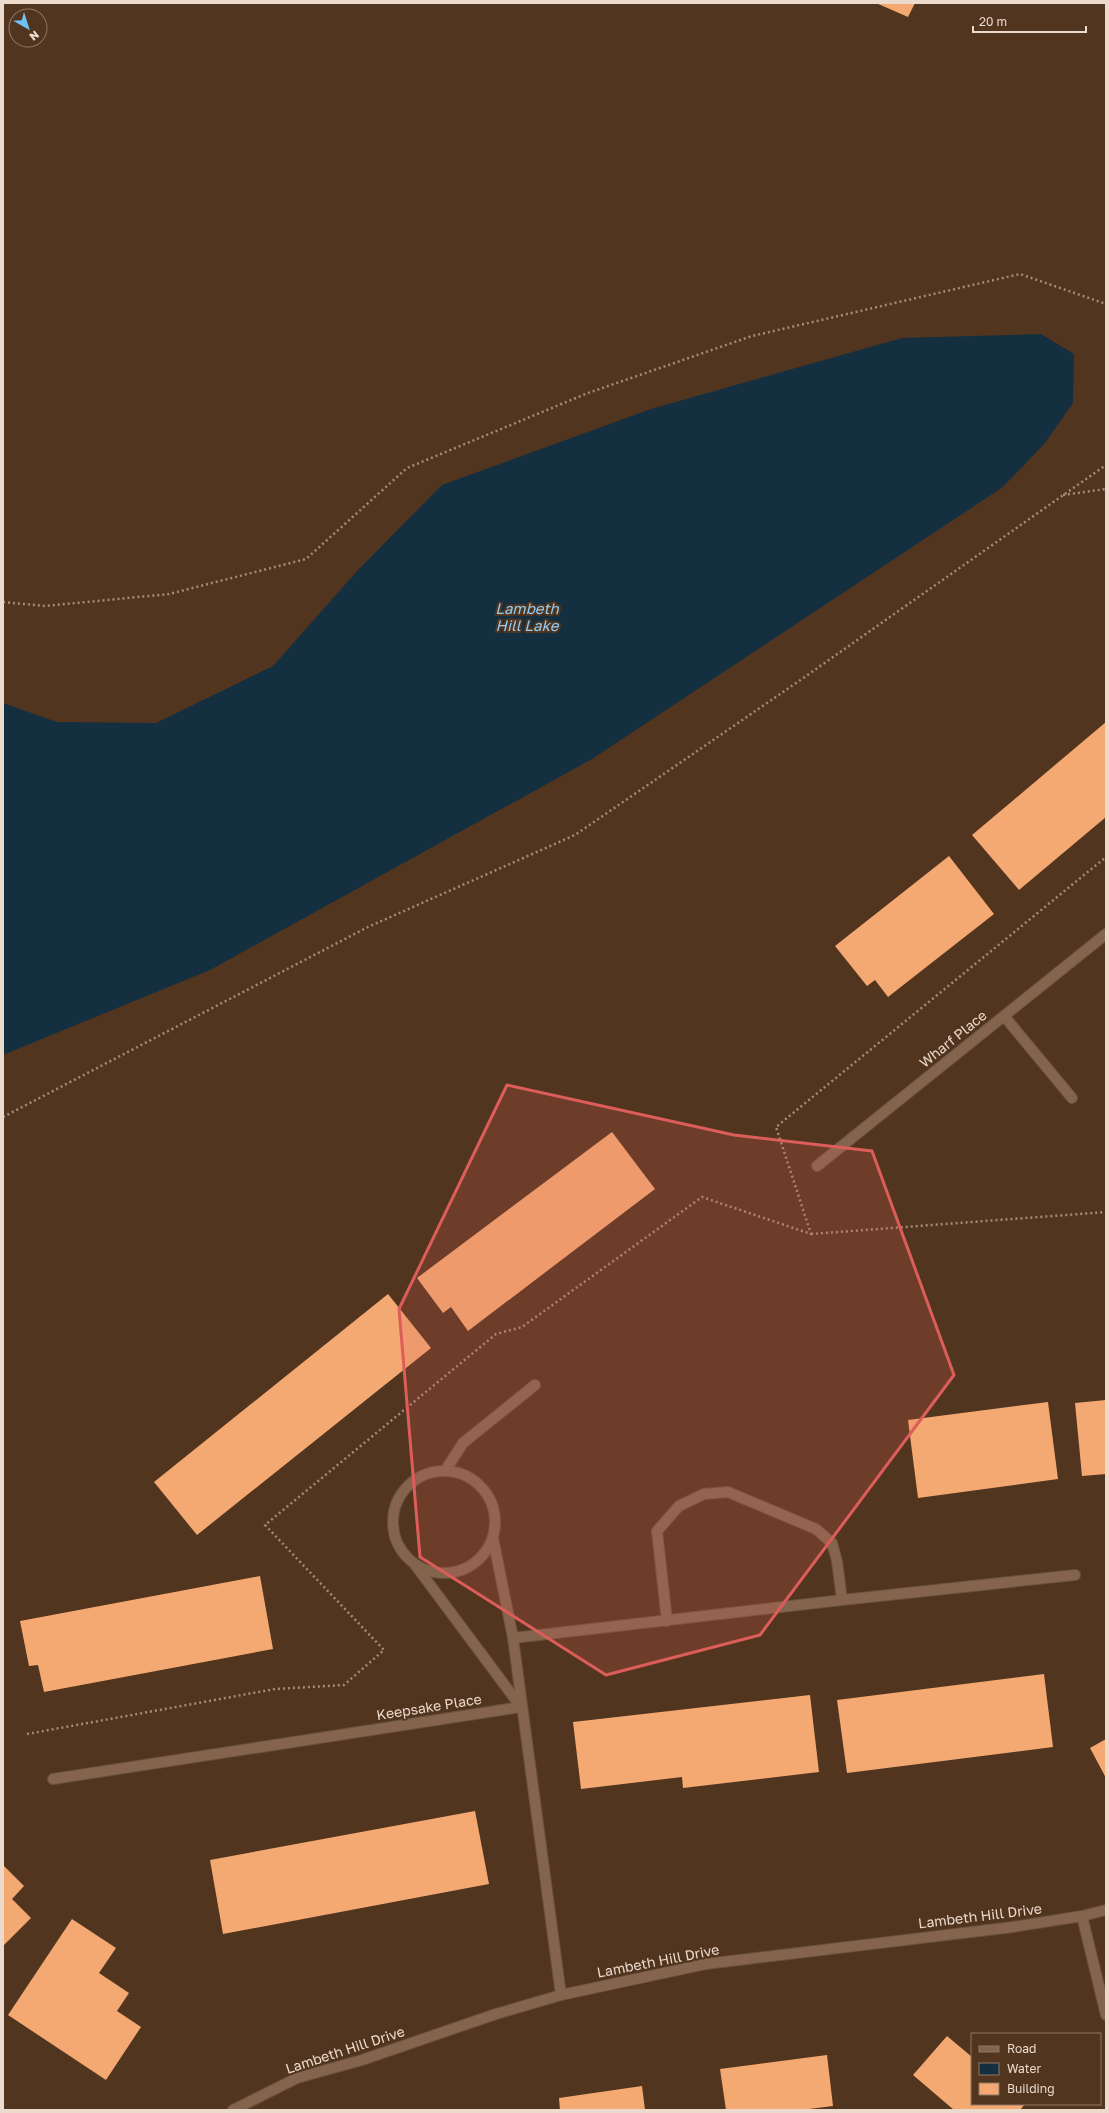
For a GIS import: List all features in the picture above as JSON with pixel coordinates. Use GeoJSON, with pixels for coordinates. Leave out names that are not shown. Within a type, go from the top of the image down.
{"type":"FeatureCollection","features":[{"type":"Feature","properties":{"kind":"street","name":"Wharf Place"},"geometry":{"type":"LineString","coordinates":[[817,1166],[1106,934]]}},
{"type":"Feature","properties":{"kind":"street"},"geometry":{"type":"LineString","coordinates":[[1004,1016],[1072,1098]]}},
{"type":"Feature","properties":{"kind":"street"},"geometry":{"type":"LineString","coordinates":[[445,1471],[463,1443],[535,1385]]}},
{"type":"Feature","properties":{"kind":"street"},"geometry":{"type":"LineString","coordinates":[[414,1563],[428,1571],[444,1574],[460,1571],[474,1564],[486,1552],[493,1538],[496,1523],[494,1507],[486,1492],[475,1481],[461,1474],[445,1471],[429,1473],[415,1480],[403,1492],[396,1506],[393,1522],[396,1538],[403,1552],[414,1563],[521,1707]]}},
{"type":"Feature","properties":{"kind":"street"},"geometry":{"type":"LineString","coordinates":[[667,1621],[657,1531],[679,1506],[704,1494],[728,1492],[816,1529],[832,1543],[837,1561],[842,1600]]}},
{"type":"Feature","properties":{"kind":"street"},"geometry":{"type":"LineString","coordinates":[[493,1538],[513,1638],[521,1707],[561,1995]]}},
{"type":"Feature","properties":{"kind":"street"},"geometry":{"type":"LineString","coordinates":[[513,1638],[1075,1575]]}},
{"type":"Feature","properties":{"kind":"street","name":"Keepsake Place"},"geometry":{"type":"LineString","coordinates":[[53,1779],[521,1707]]}},
{"type":"Feature","properties":{"kind":"street","name":"Lambeth Hill Drive"},"geometry":{"type":"LineString","coordinates":[[233,2110],[297,2078],[362,2060],[496,2014],[561,1995],[706,1964],[1013,1927],[1082,1916],[1106,1910]]}},
{"type":"Feature","properties":{"kind":"street"},"geometry":{"type":"LineString","coordinates":[[1082,1916],[1106,2015]]}},
{"type":"Feature","properties":{"kind":"path"},"geometry":{"type":"LineString","coordinates":[[3,602],[45,606],[169,594],[306,559],[407,468],[588,393],[752,336],[1020,274],[1106,304]]}},
{"type":"Feature","properties":{"kind":"path"},"geometry":{"type":"LineString","coordinates":[[3,1117],[368,928],[575,835],[805,677],[1106,465]]}},
{"type":"Feature","properties":{"kind":"path"},"geometry":{"type":"LineString","coordinates":[[1062,495],[1106,489]]}},
{"type":"Feature","properties":{"kind":"path"},"geometry":{"type":"LineString","coordinates":[[811,1234],[776,1127],[1106,857]]}},
{"type":"Feature","properties":{"kind":"path"},"geometry":{"type":"LineString","coordinates":[[27,1734],[275,1689],[344,1685],[384,1650],[265,1525],[496,1334],[522,1327],[702,1197],[811,1234],[1106,1212]]}},
{"type":"Feature","properties":{"kind":"highlighted area"},"geometry":{"type":"Polygon","coordinates":[[[507,1085],[734,1135],[872,1151],[954,1375],[760,1635],[606,1675],[420,1557],[399,1309],[507,1085]]]}},
{"type":"Feature","properties":{"kind":"water","name":"Lambeth Hill Lake"},"geometry":{"type":"Polygon","coordinates":[[[1041,334],[1074,354],[1073,403],[1045,443],[1003,487],[592,759],[210,970],[3,1055],[3,703],[57,722],[156,723],[273,666],[358,570],[442,485],[651,409],[902,338],[1041,334]]]}},
{"type":"Feature","properties":{"kind":"building"},"geometry":{"type":"Polygon","coordinates":[[[876,3],[915,3],[908,17],[876,3]]]}},
{"type":"Feature","properties":{"kind":"building"},"geometry":{"type":"Polygon","coordinates":[[[1106,722],[1106,817],[1019,890],[972,835],[1106,722]]]}},
{"type":"Feature","properties":{"kind":"building"},"geometry":{"type":"Polygon","coordinates":[[[949,856],[994,914],[888,997],[875,980],[867,986],[835,946],[949,856]]]}},
{"type":"Feature","properties":{"kind":"building"},"geometry":{"type":"Polygon","coordinates":[[[612,1132],[655,1189],[468,1331],[451,1307],[443,1313],[417,1278],[612,1132]]]}},
{"type":"Feature","properties":{"kind":"building"},"geometry":{"type":"Polygon","coordinates":[[[388,1294],[431,1348],[197,1535],[154,1482],[388,1294]]]}},
{"type":"Feature","properties":{"kind":"building"},"geometry":{"type":"Polygon","coordinates":[[[1106,1400],[1106,1474],[1082,1476],[1075,1403],[1106,1400]]]}},
{"type":"Feature","properties":{"kind":"building"},"geometry":{"type":"Polygon","coordinates":[[[1048,1402],[1058,1479],[918,1498],[908,1420],[1048,1402]]]}},
{"type":"Feature","properties":{"kind":"building"},"geometry":{"type":"Polygon","coordinates":[[[260,1576],[273,1649],[44,1692],[38,1665],[29,1666],[20,1621],[260,1576]]]}},
{"type":"Feature","properties":{"kind":"building"},"geometry":{"type":"Polygon","coordinates":[[[1044,1674],[1053,1747],[847,1773],[837,1700],[1044,1674]]]}},
{"type":"Feature","properties":{"kind":"building"},"geometry":{"type":"Polygon","coordinates":[[[810,1695],[819,1772],[683,1788],[682,1777],[581,1789],[573,1722],[810,1695]]]}},
{"type":"Feature","properties":{"kind":"building"},"geometry":{"type":"Polygon","coordinates":[[[1106,1739],[1106,1778],[1090,1748],[1106,1739]]]}},
{"type":"Feature","properties":{"kind":"building"},"geometry":{"type":"Polygon","coordinates":[[[475,1811],[489,1884],[223,1934],[210,1860],[475,1811]]]}},
{"type":"Feature","properties":{"kind":"building"},"geometry":{"type":"Polygon","coordinates":[[[3,1865],[24,1886],[12,1899],[31,1918],[3,1946],[3,1865]]]}},
{"type":"Feature","properties":{"kind":"building"},"geometry":{"type":"Polygon","coordinates":[[[72,1919],[116,1948],[99,1973],[129,1993],[117,2011],[141,2027],[106,2080],[8,2015],[72,1919]]]}},
{"type":"Feature","properties":{"kind":"building"},"geometry":{"type":"Polygon","coordinates":[[[947,2036],[971,2056],[971,2105],[1024,2105],[1020,2110],[954,2110],[913,2075],[947,2036]]]}},
{"type":"Feature","properties":{"kind":"building"},"geometry":{"type":"Polygon","coordinates":[[[827,2055],[833,2106],[801,2110],[726,2110],[720,2069],[827,2055]]]}},
{"type":"Feature","properties":{"kind":"building"},"geometry":{"type":"Polygon","coordinates":[[[642,2086],[645,2110],[560,2110],[559,2098],[642,2086]]]}}]}
